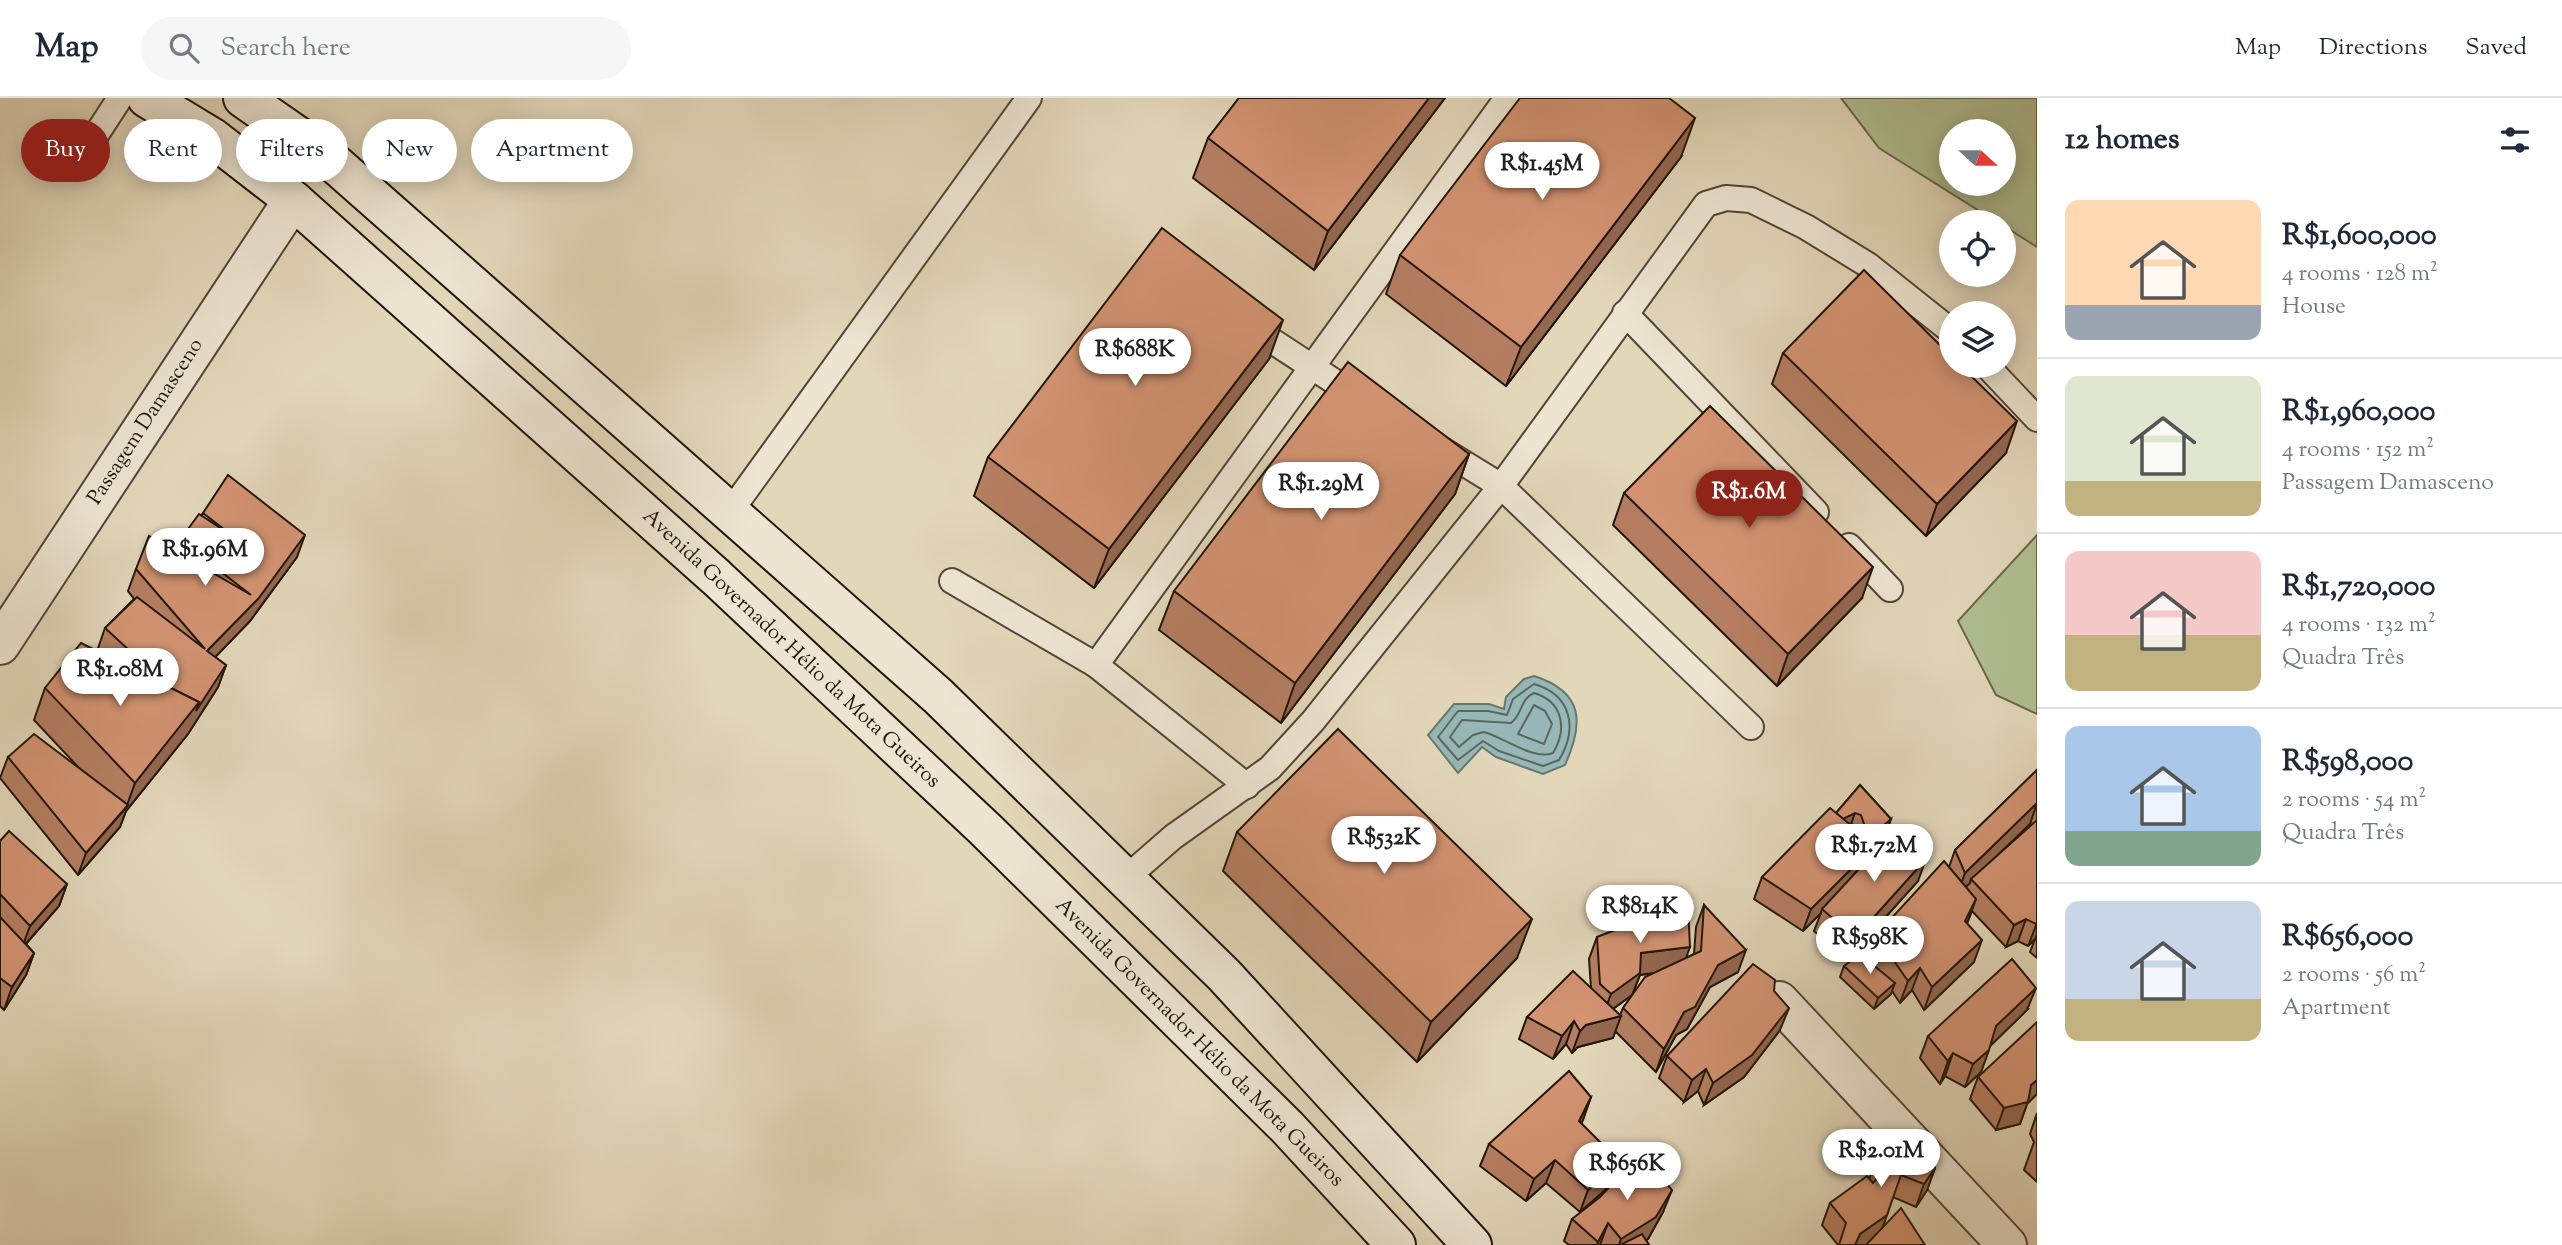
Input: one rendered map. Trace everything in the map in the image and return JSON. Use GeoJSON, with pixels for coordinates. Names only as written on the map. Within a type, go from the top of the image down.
{"type":"FeatureCollection","features":[{"type":"Feature","properties":{"kind":"main road","name":"Avenida Governador Hélio da Mota Gueiros"},"geometry":{"type":"LineString","coordinates":[[147,98],[213,138],[293,200],[716,577],[985,829],[1287,1127],[1396,1245]]}},
{"type":"Feature","properties":{"kind":"main road"},"geometry":{"type":"LineString","coordinates":[[243,98],[325,155],[938,696],[1224,975],[1472,1245]]}},
{"type":"Feature","properties":{"kind":"main road","name":"Passagem Damasceno"},"geometry":{"type":"LineString","coordinates":[[0,645],[293,200]]}},
{"type":"Feature","properties":{"kind":"main road"},"geometry":{"type":"LineString","coordinates":[[1779,1001],[2007,1245]]}},
{"type":"Feature","properties":{"kind":"lane"},"geometry":{"type":"LineString","coordinates":[[107,119],[120,98]]}},
{"type":"Feature","properties":{"kind":"lane"},"geometry":{"type":"LineString","coordinates":[[730,512],[1029,98]]}},
{"type":"Feature","properties":{"kind":"lane"},"geometry":{"type":"LineString","coordinates":[[1096,665],[1507,98]]}},
{"type":"Feature","properties":{"kind":"lane"},"geometry":{"type":"LineString","coordinates":[[1126,878],[1173,837],[1270,768],[1313,721],[1501,486],[1706,204],[1726,198],[1751,200],[1806,227],[1868,265],[1939,321]]}},
{"type":"Feature","properties":{"kind":"lane"},"geometry":{"type":"LineString","coordinates":[[1225,309],[1311,368],[1382,412]]}},
{"type":"Feature","properties":{"kind":"lane"},"geometry":{"type":"LineString","coordinates":[[1625,313],[1890,589]]}},
{"type":"Feature","properties":{"kind":"lane"},"geometry":{"type":"LineString","coordinates":[[1998,378],[2037,419]]}},
{"type":"Feature","properties":{"kind":"lane"},"geometry":{"type":"LineString","coordinates":[[1418,435],[1501,486],[1751,727]]}},
{"type":"Feature","properties":{"kind":"lane"},"geometry":{"type":"LineString","coordinates":[[953,581],[1096,665],[1247,786]]}},
{"type":"Feature","properties":{"kind":"lane"},"geometry":{"type":"LineString","coordinates":[[1313,721],[1332,741]]}},
{"type":"Feature","properties":{"kind":"green space"},"geometry":{"type":"Polygon","coordinates":[[[1841,98],[2037,98],[2037,247],[2016,234],[2016,210],[1978,210],[1956,196],[2016,196],[2016,119],[1939,119],[1939,186],[1879,148],[1841,98]]]}},
{"type":"Feature","properties":{"kind":"green space"},"geometry":{"type":"Polygon","coordinates":[[[2037,535],[2037,714],[1996,695],[1958,621],[2037,535]]]}},
{"type":"Feature","properties":{"kind":"water"},"geometry":{"type":"Polygon","coordinates":[[[1534,676],[1563,691],[1571,700],[1575,711],[1575,736],[1565,765],[1543,774],[1496,757],[1482,747],[1458,773],[1428,735],[1454,704],[1489,704],[1504,709],[1506,697],[1524,679],[1534,676]]]}},
{"type":"Feature","properties":{"kind":"building"},"geometry":{"type":"Polygon","coordinates":[[[1239,98],[1429,98],[1328,231],[1208,138],[1239,98]]]}},
{"type":"Feature","properties":{"kind":"building"},"geometry":{"type":"Polygon","coordinates":[[[1520,98],[1669,98],[1695,118],[1521,347],[1400,255],[1520,98]]]}},
{"type":"Feature","properties":{"kind":"building"},"geometry":{"type":"Polygon","coordinates":[[[1162,228],[1283,320],[1109,549],[988,457],[1162,228]]]}},
{"type":"Feature","properties":{"kind":"building"},"geometry":{"type":"Polygon","coordinates":[[[1864,270],[1939,344],[1939,378],[1973,378],[2017,421],[1937,504],[1783,353],[1864,270]]]}},
{"type":"Feature","properties":{"kind":"building"},"geometry":{"type":"Polygon","coordinates":[[[1348,362],[1469,454],[1295,683],[1174,591],[1348,362]]]}},
{"type":"Feature","properties":{"kind":"building"},"geometry":{"type":"Polygon","coordinates":[[[1710,406],[1873,567],[1788,654],[1624,493],[1710,406]]]}},
{"type":"Feature","properties":{"kind":"building"},"geometry":{"type":"Polygon","coordinates":[[[228,475],[305,535],[258,599],[207,651],[226,665],[196,711],[199,702],[169,687],[105,628],[137,597],[205,649],[136,569],[149,536],[251,595],[180,540],[199,514],[234,537],[203,513],[228,475]]]}},
{"type":"Feature","properties":{"kind":"building"},"geometry":{"type":"Polygon","coordinates":[[[81,643],[199,702],[135,783],[45,688],[81,643]]]}},
{"type":"Feature","properties":{"kind":"building"},"geometry":{"type":"Polygon","coordinates":[[[1338,729],[1532,919],[1431,1022],[1237,832],[1338,729]]]}},
{"type":"Feature","properties":{"kind":"building"},"geometry":{"type":"Polygon","coordinates":[[[34,734],[128,805],[86,853],[8,757],[34,734]]]}},
{"type":"Feature","properties":{"kind":"building"},"geometry":{"type":"Polygon","coordinates":[[[2037,770],[2037,803],[1965,873],[1955,850],[2037,770]]]}},
{"type":"Feature","properties":{"kind":"building"},"geometry":{"type":"Polygon","coordinates":[[[1860,785],[1891,819],[1868,839],[1860,832],[1865,827],[1861,815],[1855,813],[1843,819],[1836,813],[1860,785]]]}},
{"type":"Feature","properties":{"kind":"building"},"geometry":{"type":"Polygon","coordinates":[[[1830,808],[1875,845],[1811,909],[1762,877],[1830,808]]]}},
{"type":"Feature","properties":{"kind":"building"},"geometry":{"type":"Polygon","coordinates":[[[2037,820],[2037,923],[2026,919],[2014,925],[1971,879],[2037,820]]]}},
{"type":"Feature","properties":{"kind":"building"},"geometry":{"type":"Polygon","coordinates":[[[1895,830],[1926,859],[1855,938],[1822,909],[1895,830]]]}},
{"type":"Feature","properties":{"kind":"building"},"geometry":{"type":"Polygon","coordinates":[[[9,831],[67,884],[30,926],[0,894],[0,841],[9,831]]]}},
{"type":"Feature","properties":{"kind":"building"},"geometry":{"type":"Polygon","coordinates":[[[1944,861],[1976,899],[1965,921],[1982,940],[1932,987],[1920,968],[1908,981],[1876,935],[1944,861]]]}},
{"type":"Feature","properties":{"kind":"building"},"geometry":{"type":"Polygon","coordinates":[[[1704,905],[1746,950],[1718,965],[1695,1007],[1684,1012],[1664,1049],[1623,1008],[1645,977],[1701,951],[1704,905]]]}},
{"type":"Feature","properties":{"kind":"building"},"geometry":{"type":"Polygon","coordinates":[[[1688,907],[1690,947],[1641,953],[1640,973],[1611,994],[1600,984],[1597,937],[1661,912],[1688,907]]]}},
{"type":"Feature","properties":{"kind":"building"},"geometry":{"type":"Polygon","coordinates":[[[0,917],[34,953],[12,987],[0,978],[0,917]]]}},
{"type":"Feature","properties":{"kind":"building"},"geometry":{"type":"Polygon","coordinates":[[[1860,954],[1895,983],[1878,998],[1844,966],[1860,954]]]}},
{"type":"Feature","properties":{"kind":"building"},"geometry":{"type":"Polygon","coordinates":[[[2012,959],[2036,988],[1996,1026],[1989,1050],[1973,1064],[1953,1053],[1948,1061],[1928,1036],[2012,959]]]}},
{"type":"Feature","properties":{"kind":"building"},"geometry":{"type":"Polygon","coordinates":[[[1753,964],[1775,980],[1774,991],[1789,1008],[1752,1055],[1713,1083],[1706,1069],[1692,1080],[1667,1056],[1753,964]]]}},
{"type":"Feature","properties":{"kind":"building"},"geometry":{"type":"Polygon","coordinates":[[[1573,971],[1621,1016],[1586,1025],[1580,1031],[1574,1021],[1562,1036],[1527,1017],[1573,971]]]}},
{"type":"Feature","properties":{"kind":"building"},"geometry":{"type":"Polygon","coordinates":[[[2037,1022],[2037,1080],[2031,1085],[2028,1102],[2004,1108],[1978,1077],[2037,1022]]]}},
{"type":"Feature","properties":{"kind":"building"},"geometry":{"type":"Polygon","coordinates":[[[1569,1071],[1591,1097],[1579,1121],[1620,1162],[1588,1190],[1555,1160],[1534,1179],[1489,1144],[1569,1071]]]}},
{"type":"Feature","properties":{"kind":"building"},"geometry":{"type":"Polygon","coordinates":[[[1911,1135],[1926,1149],[1935,1168],[1924,1184],[1901,1175],[1887,1215],[1860,1234],[1855,1245],[1839,1245],[1846,1223],[1830,1203],[1867,1176],[1873,1183],[1889,1166],[1876,1160],[1911,1135]]]}},
{"type":"Feature","properties":{"kind":"building"},"geometry":{"type":"Polygon","coordinates":[[[1641,1153],[1672,1190],[1656,1217],[1621,1239],[1608,1223],[1598,1242],[1572,1219],[1600,1197],[1641,1153]]]}},
{"type":"Feature","properties":{"kind":"building"},"geometry":{"type":"Polygon","coordinates":[[[1901,1208],[1925,1245],[1866,1245],[1901,1208]]]}},
{"type":"Feature","properties":{"kind":"building"},"geometry":{"type":"Polygon","coordinates":[[[1642,1234],[1649,1245],[1622,1245],[1622,1244],[1642,1234]]]}}]}
